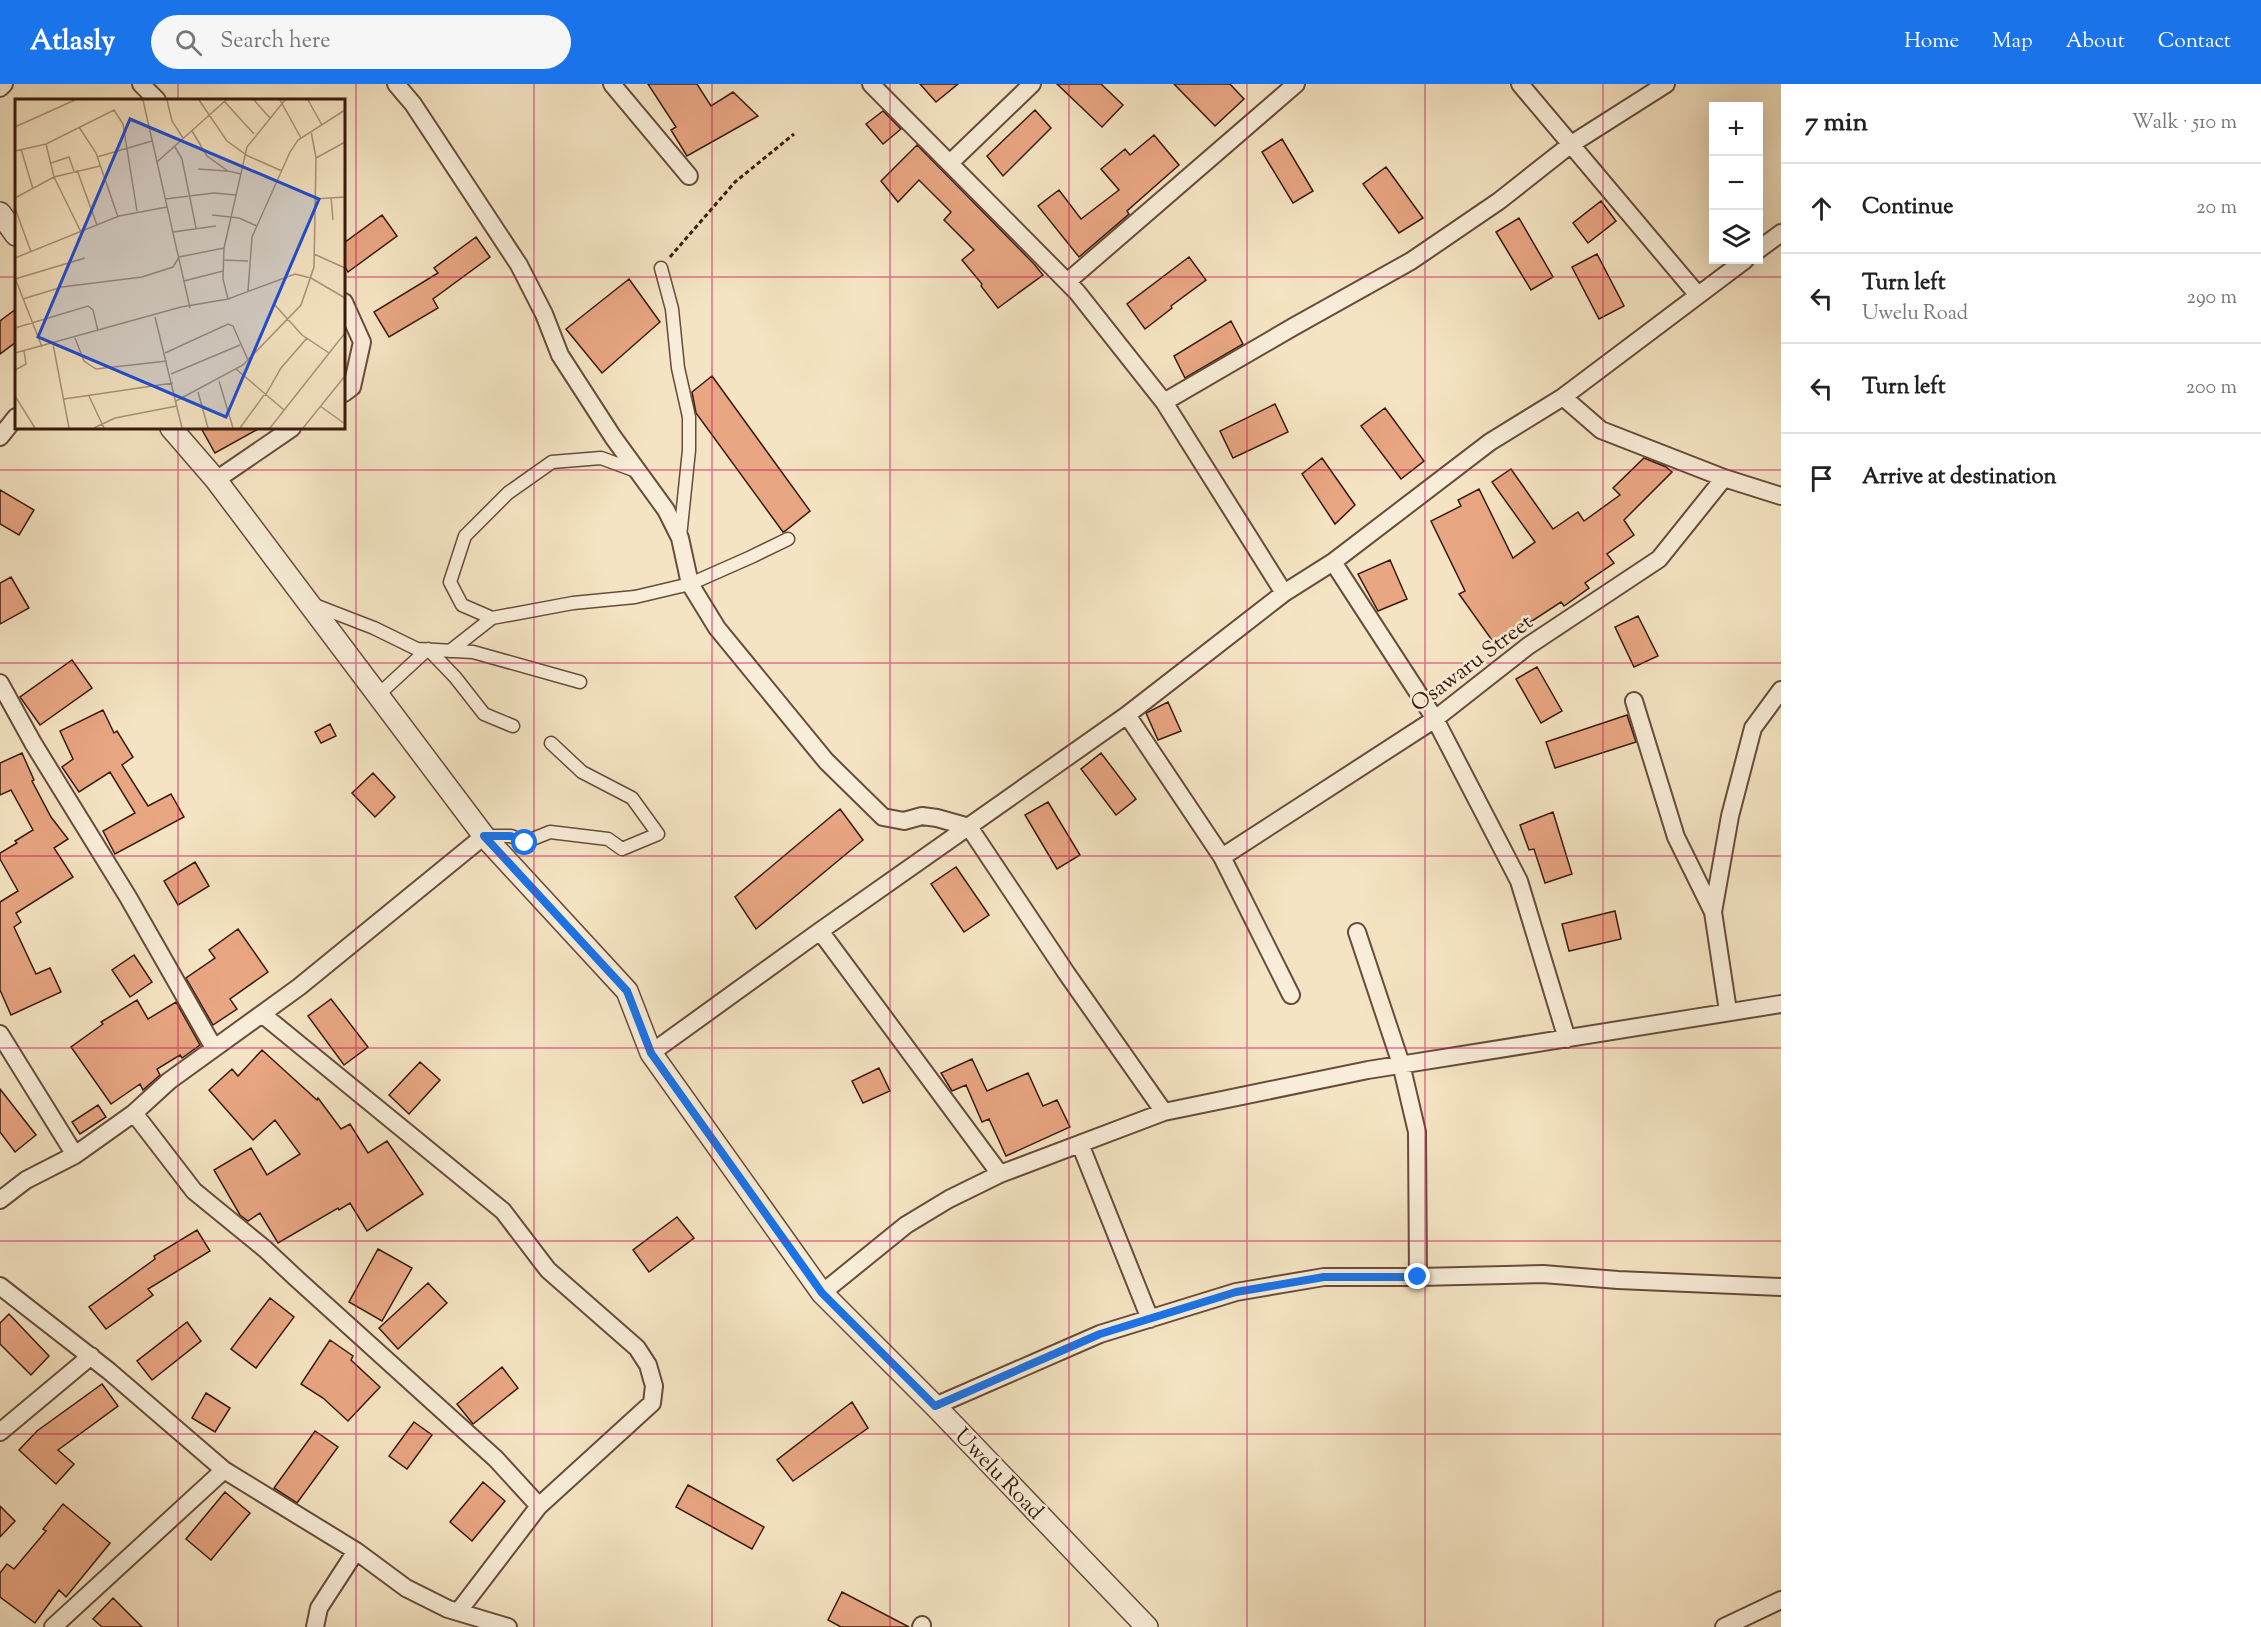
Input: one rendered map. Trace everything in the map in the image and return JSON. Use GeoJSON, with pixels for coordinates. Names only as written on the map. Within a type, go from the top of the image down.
{"type":"FeatureCollection","features":[{"type":"Feature","properties":{"kind":"street"},"geometry":{"type":"LineString","coordinates":[[0,88],[4,84]]}},
{"type":"Feature","properties":{"kind":"street"},"geometry":{"type":"LineString","coordinates":[[141,84],[156,99]]}},
{"type":"Feature","properties":{"kind":"street"},"geometry":{"type":"LineString","coordinates":[[396,84],[413,104],[519,265],[544,314],[560,355],[613,437],[666,510],[680,538],[690,584],[717,628],[826,761],[883,817],[904,821],[922,816],[969,827],[1067,974],[1164,1112]]}},
{"type":"Feature","properties":{"kind":"street"},"geometry":{"type":"LineString","coordinates":[[612,84],[689,176]]}},
{"type":"Feature","properties":{"kind":"street"},"geometry":{"type":"LineString","coordinates":[[871,84],[1067,282],[1164,402],[1284,593]]}},
{"type":"Feature","properties":{"kind":"street"},"geometry":{"type":"LineString","coordinates":[[950,163],[1032,84]]}},
{"type":"Feature","properties":{"kind":"street"},"geometry":{"type":"LineString","coordinates":[[1067,282],[1296,84]]}},
{"type":"Feature","properties":{"kind":"street"},"geometry":{"type":"LineString","coordinates":[[1520,84],[1697,294]]}},
{"type":"Feature","properties":{"kind":"street"},"geometry":{"type":"LineString","coordinates":[[1164,402],[1411,261],[1499,201],[1570,144],[1666,84]]}},
{"type":"Feature","properties":{"kind":"street"},"geometry":{"type":"LineString","coordinates":[[0,213],[15,234]]}},
{"type":"Feature","properties":{"kind":"street"},"geometry":{"type":"LineString","coordinates":[[1763,246],[1781,233]]}},
{"type":"Feature","properties":{"kind":"street"},"geometry":{"type":"LineString","coordinates":[[651,1053],[1127,715],[1284,593],[1333,562],[1490,442],[1563,397],[1739,264]]}},
{"type":"Feature","properties":{"kind":"street"},"geometry":{"type":"LineString","coordinates":[[661,268],[672,309],[678,368],[688,417],[689,450],[680,538]]}},
{"type":"Feature","properties":{"kind":"street"},"geometry":{"type":"LineString","coordinates":[[345,304],[362,342],[352,387],[345,392]]}},
{"type":"Feature","properties":{"kind":"street"},"geometry":{"type":"LineString","coordinates":[[1563,397],[1601,430],[1724,478],[1781,496]]}},
{"type":"Feature","properties":{"kind":"street"},"geometry":{"type":"LineString","coordinates":[[0,437],[15,418]]}},
{"type":"Feature","properties":{"kind":"street","name":"Uwelu Road"},"geometry":{"type":"LineString","coordinates":[[172,429],[216,480],[484,836],[627,991],[651,1053],[822,1293],[935,1406],[1147,1627]]}},
{"type":"Feature","properties":{"kind":"street"},"geometry":{"type":"LineString","coordinates":[[216,480],[291,429]]}},
{"type":"Feature","properties":{"kind":"street"},"geometry":{"type":"LineString","coordinates":[[492,618],[462,605],[450,582],[465,536],[501,500],[552,462],[601,458],[639,472]]}},
{"type":"Feature","properties":{"kind":"street","name":"Osawaru Street"},"geometry":{"type":"LineString","coordinates":[[1222,857],[1435,719],[1528,646],[1659,559],[1724,478]]}},
{"type":"Feature","properties":{"kind":"street"},"geometry":{"type":"LineString","coordinates":[[450,651],[492,618],[573,603],[635,597],[690,584],[788,538]]}},
{"type":"Feature","properties":{"kind":"street"},"geometry":{"type":"LineString","coordinates":[[1333,562],[1435,719],[1519,881],[1567,1039]]}},
{"type":"Feature","properties":{"kind":"street"},"geometry":{"type":"LineString","coordinates":[[308,602],[374,628],[417,649],[473,652],[580,682]]}},
{"type":"Feature","properties":{"kind":"street"},"geometry":{"type":"LineString","coordinates":[[378,695],[428,649]]}},
{"type":"Feature","properties":{"kind":"street"},"geometry":{"type":"LineString","coordinates":[[428,649],[455,677],[484,714],[513,726]]}},
{"type":"Feature","properties":{"kind":"street"},"geometry":{"type":"LineString","coordinates":[[0,683],[33,743],[128,897],[214,1048]]}},
{"type":"Feature","properties":{"kind":"street"},"geometry":{"type":"LineString","coordinates":[[1713,912],[1730,816],[1754,728],[1781,690]]}},
{"type":"Feature","properties":{"kind":"street"},"geometry":{"type":"LineString","coordinates":[[1634,701],[1676,837],[1713,912],[1728,1011]]}},
{"type":"Feature","properties":{"kind":"street"},"geometry":{"type":"LineString","coordinates":[[1127,715],[1222,857],[1291,995]]}},
{"type":"Feature","properties":{"kind":"street"},"geometry":{"type":"LineString","coordinates":[[0,1200],[26,1180],[75,1155],[134,1113],[170,1080],[298,987],[484,836],[511,836],[525,843],[550,832],[608,839],[622,849],[658,834],[632,798],[582,772],[551,743]]}},
{"type":"Feature","properties":{"kind":"street"},"geometry":{"type":"LineString","coordinates":[[820,931],[1000,1174]]}},
{"type":"Feature","properties":{"kind":"street"},"geometry":{"type":"LineString","coordinates":[[1357,932],[1401,1064],[1417,1132],[1418,1277]]}},
{"type":"Feature","properties":{"kind":"street"},"geometry":{"type":"LineString","coordinates":[[822,1293],[906,1225],[949,1199],[1000,1174],[1164,1112],[1401,1064],[1781,1004]]}},
{"type":"Feature","properties":{"kind":"street"},"geometry":{"type":"LineString","coordinates":[[262,1014],[503,1211],[548,1270],[637,1348],[648,1365],[654,1386],[652,1403],[538,1506],[458,1612]]}},
{"type":"Feature","properties":{"kind":"street"},"geometry":{"type":"LineString","coordinates":[[0,1034],[75,1155]]}},
{"type":"Feature","properties":{"kind":"street"},"geometry":{"type":"LineString","coordinates":[[134,1113],[194,1191],[265,1249],[496,1458],[538,1506]]}},
{"type":"Feature","properties":{"kind":"street"},"geometry":{"type":"LineString","coordinates":[[1080,1144],[1149,1319]]}},
{"type":"Feature","properties":{"kind":"street"},"geometry":{"type":"LineString","coordinates":[[935,1406],[1100,1334],[1236,1292],[1324,1277],[1544,1274],[1618,1280],[1781,1287]]}},
{"type":"Feature","properties":{"kind":"street"},"geometry":{"type":"LineString","coordinates":[[0,1286],[91,1356],[224,1470],[356,1551],[406,1588],[448,1609],[508,1627]]}},
{"type":"Feature","properties":{"kind":"street"},"geometry":{"type":"LineString","coordinates":[[0,1432],[91,1356]]}},
{"type":"Feature","properties":{"kind":"street"},"geometry":{"type":"LineString","coordinates":[[53,1627],[224,1470]]}},
{"type":"Feature","properties":{"kind":"street"},"geometry":{"type":"LineString","coordinates":[[315,1627],[319,1608],[356,1551]]}},
{"type":"Feature","properties":{"kind":"street"},"geometry":{"type":"LineString","coordinates":[[1724,1627],[1779,1606]]}},
{"type":"Feature","properties":{"kind":"path"},"geometry":{"type":"LineString","coordinates":[[661,268],[735,182],[794,134]]}},
{"type":"Feature","properties":{"kind":"building"},"geometry":{"type":"Polygon","coordinates":[[[648,84],[697,84],[711,106],[733,92],[758,116],[687,156],[671,130],[676,127],[648,84]]]}},
{"type":"Feature","properties":{"kind":"building"},"geometry":{"type":"Polygon","coordinates":[[[920,84],[958,84],[936,102],[920,84]]]}},
{"type":"Feature","properties":{"kind":"building"},"geometry":{"type":"Polygon","coordinates":[[[1057,84],[1101,84],[1123,105],[1102,127],[1057,84]]]}},
{"type":"Feature","properties":{"kind":"building"},"geometry":{"type":"Polygon","coordinates":[[[1174,84],[1230,84],[1244,99],[1215,126],[1174,84]]]}},
{"type":"Feature","properties":{"kind":"building"},"geometry":{"type":"Polygon","coordinates":[[[1035,110],[1051,128],[1003,176],[987,156],[1035,110]]]}},
{"type":"Feature","properties":{"kind":"building"},"geometry":{"type":"Polygon","coordinates":[[[883,111],[901,129],[883,144],[866,124],[883,111]]]}},
{"type":"Feature","properties":{"kind":"building"},"geometry":{"type":"Polygon","coordinates":[[[1154,135],[1179,165],[1127,211],[1129,214],[1079,257],[1038,206],[1059,190],[1081,219],[1119,190],[1101,169],[1125,149],[1130,155],[1154,135]]]}},
{"type":"Feature","properties":{"kind":"building"},"geometry":{"type":"Polygon","coordinates":[[[1282,139],[1313,191],[1293,203],[1262,152],[1282,139]]]}},
{"type":"Feature","properties":{"kind":"building"},"geometry":{"type":"Polygon","coordinates":[[[917,145],[1043,275],[998,308],[962,260],[974,250],[944,220],[951,212],[919,180],[898,202],[881,181],[917,145]]]}},
{"type":"Feature","properties":{"kind":"building"},"geometry":{"type":"Polygon","coordinates":[[[1386,167],[1423,218],[1399,233],[1363,184],[1386,167]]]}},
{"type":"Feature","properties":{"kind":"building"},"geometry":{"type":"Polygon","coordinates":[[[1601,201],[1616,221],[1588,243],[1573,223],[1601,201]]]}},
{"type":"Feature","properties":{"kind":"building"},"geometry":{"type":"Polygon","coordinates":[[[382,215],[397,236],[348,272],[345,267],[345,242],[382,215]]]}},
{"type":"Feature","properties":{"kind":"building"},"geometry":{"type":"Polygon","coordinates":[[[1519,218],[1553,277],[1531,290],[1496,232],[1519,218]]]}},
{"type":"Feature","properties":{"kind":"building"},"geometry":{"type":"Polygon","coordinates":[[[476,237],[490,257],[433,299],[438,308],[389,337],[374,312],[438,273],[434,268],[476,237]]]}},
{"type":"Feature","properties":{"kind":"building"},"geometry":{"type":"Polygon","coordinates":[[[1597,254],[1624,306],[1599,319],[1572,267],[1597,254]]]}},
{"type":"Feature","properties":{"kind":"building"},"geometry":{"type":"Polygon","coordinates":[[[1189,257],[1206,280],[1145,329],[1127,304],[1189,257]]]}},
{"type":"Feature","properties":{"kind":"building"},"geometry":{"type":"Polygon","coordinates":[[[629,279],[660,322],[602,373],[566,329],[629,279]]]}},
{"type":"Feature","properties":{"kind":"building"},"geometry":{"type":"Polygon","coordinates":[[[15,310],[15,343],[0,354],[0,321],[15,310]]]}},
{"type":"Feature","properties":{"kind":"building"},"geometry":{"type":"Polygon","coordinates":[[[1231,321],[1243,344],[1185,378],[1174,356],[1231,321]]]}},
{"type":"Feature","properties":{"kind":"building"},"geometry":{"type":"Polygon","coordinates":[[[712,376],[810,511],[783,532],[696,413],[692,392],[712,376]]]}},
{"type":"Feature","properties":{"kind":"building"},"geometry":{"type":"Polygon","coordinates":[[[1275,404],[1288,432],[1233,458],[1220,431],[1275,404]]]}},
{"type":"Feature","properties":{"kind":"building"},"geometry":{"type":"Polygon","coordinates":[[[1385,408],[1424,461],[1401,479],[1361,426],[1385,408]]]}},
{"type":"Feature","properties":{"kind":"building"},"geometry":{"type":"Polygon","coordinates":[[[202,429],[258,429],[215,453],[202,429]]]}},
{"type":"Feature","properties":{"kind":"building"},"geometry":{"type":"Polygon","coordinates":[[[1322,458],[1355,505],[1335,524],[1302,474],[1322,458]]]}},
{"type":"Feature","properties":{"kind":"building"},"geometry":{"type":"Polygon","coordinates":[[[1644,458],[1672,472],[1624,520],[1634,535],[1607,554],[1614,563],[1585,583],[1589,588],[1564,606],[1561,602],[1494,643],[1459,594],[1465,591],[1431,521],[1461,506],[1458,500],[1479,489],[1513,558],[1535,542],[1492,482],[1511,469],[1553,529],[1578,512],[1584,521],[1620,495],[1613,488],[1644,458]]]}},
{"type":"Feature","properties":{"kind":"building"},"geometry":{"type":"Polygon","coordinates":[[[0,490],[34,510],[19,535],[0,524],[0,490]]]}},
{"type":"Feature","properties":{"kind":"building"},"geometry":{"type":"Polygon","coordinates":[[[1390,560],[1407,599],[1378,611],[1358,574],[1390,560]]]}},
{"type":"Feature","properties":{"kind":"building"},"geometry":{"type":"Polygon","coordinates":[[[11,577],[29,608],[0,624],[0,583],[11,577]]]}},
{"type":"Feature","properties":{"kind":"building"},"geometry":{"type":"Polygon","coordinates":[[[1638,616],[1658,656],[1634,667],[1615,627],[1638,616]]]}},
{"type":"Feature","properties":{"kind":"building"},"geometry":{"type":"Polygon","coordinates":[[[72,660],[92,688],[40,725],[20,697],[72,660]]]}},
{"type":"Feature","properties":{"kind":"building"},"geometry":{"type":"Polygon","coordinates":[[[1537,667],[1562,711],[1541,723],[1516,679],[1537,667]]]}},
{"type":"Feature","properties":{"kind":"building"},"geometry":{"type":"Polygon","coordinates":[[[1168,702],[1181,731],[1158,740],[1146,713],[1168,702]]]}},
{"type":"Feature","properties":{"kind":"building"},"geometry":{"type":"Polygon","coordinates":[[[103,710],[114,733],[117,731],[133,757],[122,765],[148,806],[171,794],[184,817],[115,854],[103,831],[135,813],[110,772],[79,792],[62,767],[73,759],[60,731],[103,710]]]}},
{"type":"Feature","properties":{"kind":"building"},"geometry":{"type":"Polygon","coordinates":[[[1627,715],[1636,742],[1555,768],[1546,742],[1627,715]]]}},
{"type":"Feature","properties":{"kind":"building"},"geometry":{"type":"Polygon","coordinates":[[[330,724],[336,736],[321,743],[315,732],[330,724]]]}},
{"type":"Feature","properties":{"kind":"building"},"geometry":{"type":"Polygon","coordinates":[[[22,753],[34,780],[32,781],[51,817],[68,839],[54,848],[73,877],[16,913],[21,922],[14,927],[36,974],[50,968],[61,992],[11,1015],[0,990],[0,902],[18,891],[0,859],[0,853],[33,830],[11,790],[0,795],[0,763],[22,753]]]}},
{"type":"Feature","properties":{"kind":"building"},"geometry":{"type":"Polygon","coordinates":[[[1101,753],[1136,799],[1116,815],[1081,769],[1101,753]]]}},
{"type":"Feature","properties":{"kind":"building"},"geometry":{"type":"Polygon","coordinates":[[[373,773],[395,797],[375,817],[352,793],[373,773]]]}},
{"type":"Feature","properties":{"kind":"building"},"geometry":{"type":"Polygon","coordinates":[[[1048,802],[1080,855],[1057,869],[1025,815],[1048,802]]]}},
{"type":"Feature","properties":{"kind":"building"},"geometry":{"type":"Polygon","coordinates":[[[840,809],[863,840],[756,929],[735,897],[840,809]]]}},
{"type":"Feature","properties":{"kind":"building"},"geometry":{"type":"Polygon","coordinates":[[[1553,812],[1572,874],[1545,883],[1534,849],[1529,850],[1520,825],[1553,812]]]}},
{"type":"Feature","properties":{"kind":"building"},"geometry":{"type":"Polygon","coordinates":[[[195,862],[209,886],[178,905],[164,881],[195,862]]]}},
{"type":"Feature","properties":{"kind":"building"},"geometry":{"type":"Polygon","coordinates":[[[956,867],[989,915],[964,932],[931,884],[956,867]]]}},
{"type":"Feature","properties":{"kind":"building"},"geometry":{"type":"Polygon","coordinates":[[[1615,911],[1621,939],[1569,951],[1562,924],[1615,911]]]}},
{"type":"Feature","properties":{"kind":"building"},"geometry":{"type":"Polygon","coordinates":[[[238,929],[268,972],[230,999],[237,1009],[213,1025],[186,978],[215,958],[209,950],[238,929]]]}},
{"type":"Feature","properties":{"kind":"building"},"geometry":{"type":"Polygon","coordinates":[[[134,955],[152,982],[130,997],[112,970],[134,955]]]}},
{"type":"Feature","properties":{"kind":"building"},"geometry":{"type":"Polygon","coordinates":[[[331,999],[368,1047],[344,1065],[308,1016],[331,999]]]}},
{"type":"Feature","properties":{"kind":"building"},"geometry":{"type":"Polygon","coordinates":[[[137,1000],[148,1019],[176,1002],[200,1045],[182,1058],[180,1055],[157,1069],[160,1075],[143,1090],[140,1084],[111,1104],[71,1047],[103,1024],[101,1022],[137,1000]]]}},
{"type":"Feature","properties":{"kind":"building"},"geometry":{"type":"Polygon","coordinates":[[[262,1050],[317,1100],[318,1098],[341,1129],[350,1124],[368,1153],[387,1141],[423,1194],[367,1231],[350,1203],[278,1243],[260,1213],[248,1221],[240,1215],[214,1170],[251,1148],[267,1175],[300,1154],[275,1120],[253,1140],[209,1090],[232,1069],[238,1076],[262,1050]]]}},
{"type":"Feature","properties":{"kind":"building"},"geometry":{"type":"Polygon","coordinates":[[[972,1059],[987,1091],[1028,1073],[1043,1106],[1057,1100],[1070,1127],[1006,1156],[989,1119],[982,1122],[966,1085],[952,1091],[941,1073],[972,1059]]]}},
{"type":"Feature","properties":{"kind":"building"},"geometry":{"type":"Polygon","coordinates":[[[420,1062],[440,1080],[409,1114],[389,1095],[420,1062]]]}},
{"type":"Feature","properties":{"kind":"building"},"geometry":{"type":"Polygon","coordinates":[[[879,1068],[890,1091],[863,1103],[852,1081],[879,1068]]]}},
{"type":"Feature","properties":{"kind":"building"},"geometry":{"type":"Polygon","coordinates":[[[0,1089],[36,1135],[15,1152],[0,1132],[0,1089]]]}},
{"type":"Feature","properties":{"kind":"building"},"geometry":{"type":"Polygon","coordinates":[[[98,1105],[106,1117],[80,1134],[72,1122],[98,1105]]]}},
{"type":"Feature","properties":{"kind":"building"},"geometry":{"type":"Polygon","coordinates":[[[677,1217],[694,1238],[649,1272],[633,1250],[677,1217]]]}},
{"type":"Feature","properties":{"kind":"building"},"geometry":{"type":"Polygon","coordinates":[[[197,1230],[210,1251],[148,1289],[153,1295],[106,1329],[89,1307],[155,1259],[154,1256],[197,1230]]]}},
{"type":"Feature","properties":{"kind":"building"},"geometry":{"type":"Polygon","coordinates":[[[378,1249],[412,1268],[382,1321],[349,1302],[378,1249]]]}},
{"type":"Feature","properties":{"kind":"building"},"geometry":{"type":"Polygon","coordinates":[[[428,1283],[447,1303],[398,1349],[379,1328],[428,1283]]]}},
{"type":"Feature","properties":{"kind":"building"},"geometry":{"type":"Polygon","coordinates":[[[270,1298],[294,1317],[256,1368],[231,1349],[270,1298]]]}},
{"type":"Feature","properties":{"kind":"building"},"geometry":{"type":"Polygon","coordinates":[[[9,1314],[49,1356],[31,1375],[0,1344],[0,1323],[9,1314]]]}},
{"type":"Feature","properties":{"kind":"building"},"geometry":{"type":"Polygon","coordinates":[[[187,1322],[201,1341],[152,1380],[137,1361],[187,1322]]]}},
{"type":"Feature","properties":{"kind":"building"},"geometry":{"type":"Polygon","coordinates":[[[330,1340],[353,1356],[351,1360],[380,1387],[348,1421],[323,1398],[301,1384],[330,1340]]]}},
{"type":"Feature","properties":{"kind":"building"},"geometry":{"type":"Polygon","coordinates":[[[502,1367],[518,1388],[473,1424],[457,1404],[502,1367]]]}},
{"type":"Feature","properties":{"kind":"building"},"geometry":{"type":"Polygon","coordinates":[[[102,1384],[118,1406],[58,1450],[74,1464],[56,1484],[19,1450],[37,1431],[102,1384]]]}},
{"type":"Feature","properties":{"kind":"building"},"geometry":{"type":"Polygon","coordinates":[[[206,1393],[230,1408],[215,1432],[192,1418],[206,1393]]]}},
{"type":"Feature","properties":{"kind":"building"},"geometry":{"type":"Polygon","coordinates":[[[852,1402],[868,1428],[793,1481],[777,1460],[852,1402]]]}},
{"type":"Feature","properties":{"kind":"building"},"geometry":{"type":"Polygon","coordinates":[[[414,1422],[432,1435],[407,1469],[389,1456],[414,1422]]]}},
{"type":"Feature","properties":{"kind":"building"},"geometry":{"type":"Polygon","coordinates":[[[315,1431],[338,1447],[297,1503],[274,1488],[315,1431]]]}},
{"type":"Feature","properties":{"kind":"building"},"geometry":{"type":"Polygon","coordinates":[[[483,1482],[505,1501],[472,1541],[450,1522],[483,1482]]]}},
{"type":"Feature","properties":{"kind":"building"},"geometry":{"type":"Polygon","coordinates":[[[688,1485],[764,1527],[752,1549],[676,1507],[688,1485]]]}},
{"type":"Feature","properties":{"kind":"building"},"geometry":{"type":"Polygon","coordinates":[[[225,1492],[250,1513],[211,1560],[186,1539],[225,1492]]]}},
{"type":"Feature","properties":{"kind":"building"},"geometry":{"type":"Polygon","coordinates":[[[63,1504],[110,1543],[66,1597],[59,1590],[35,1623],[0,1597],[0,1573],[7,1564],[14,1569],[46,1531],[43,1529],[63,1504]]]}},
{"type":"Feature","properties":{"kind":"building"},"geometry":{"type":"Polygon","coordinates":[[[0,1506],[15,1521],[0,1537],[0,1506]]]}},
{"type":"Feature","properties":{"kind":"building"},"geometry":{"type":"Polygon","coordinates":[[[842,1592],[909,1627],[841,1627],[828,1620],[842,1592]]]}},
{"type":"Feature","properties":{"kind":"building"},"geometry":{"type":"Polygon","coordinates":[[[113,1598],[142,1627],[102,1627],[93,1619],[113,1598]]]}},
{"type":"Feature","properties":{"kind":"route"},"geometry":{"type":"LineString","coordinates":[[525,843],[511,836],[484,836],[627,991],[651,1053],[822,1293],[935,1406],[1100,1334],[1236,1292],[1324,1277],[1418,1277]]}}]}
